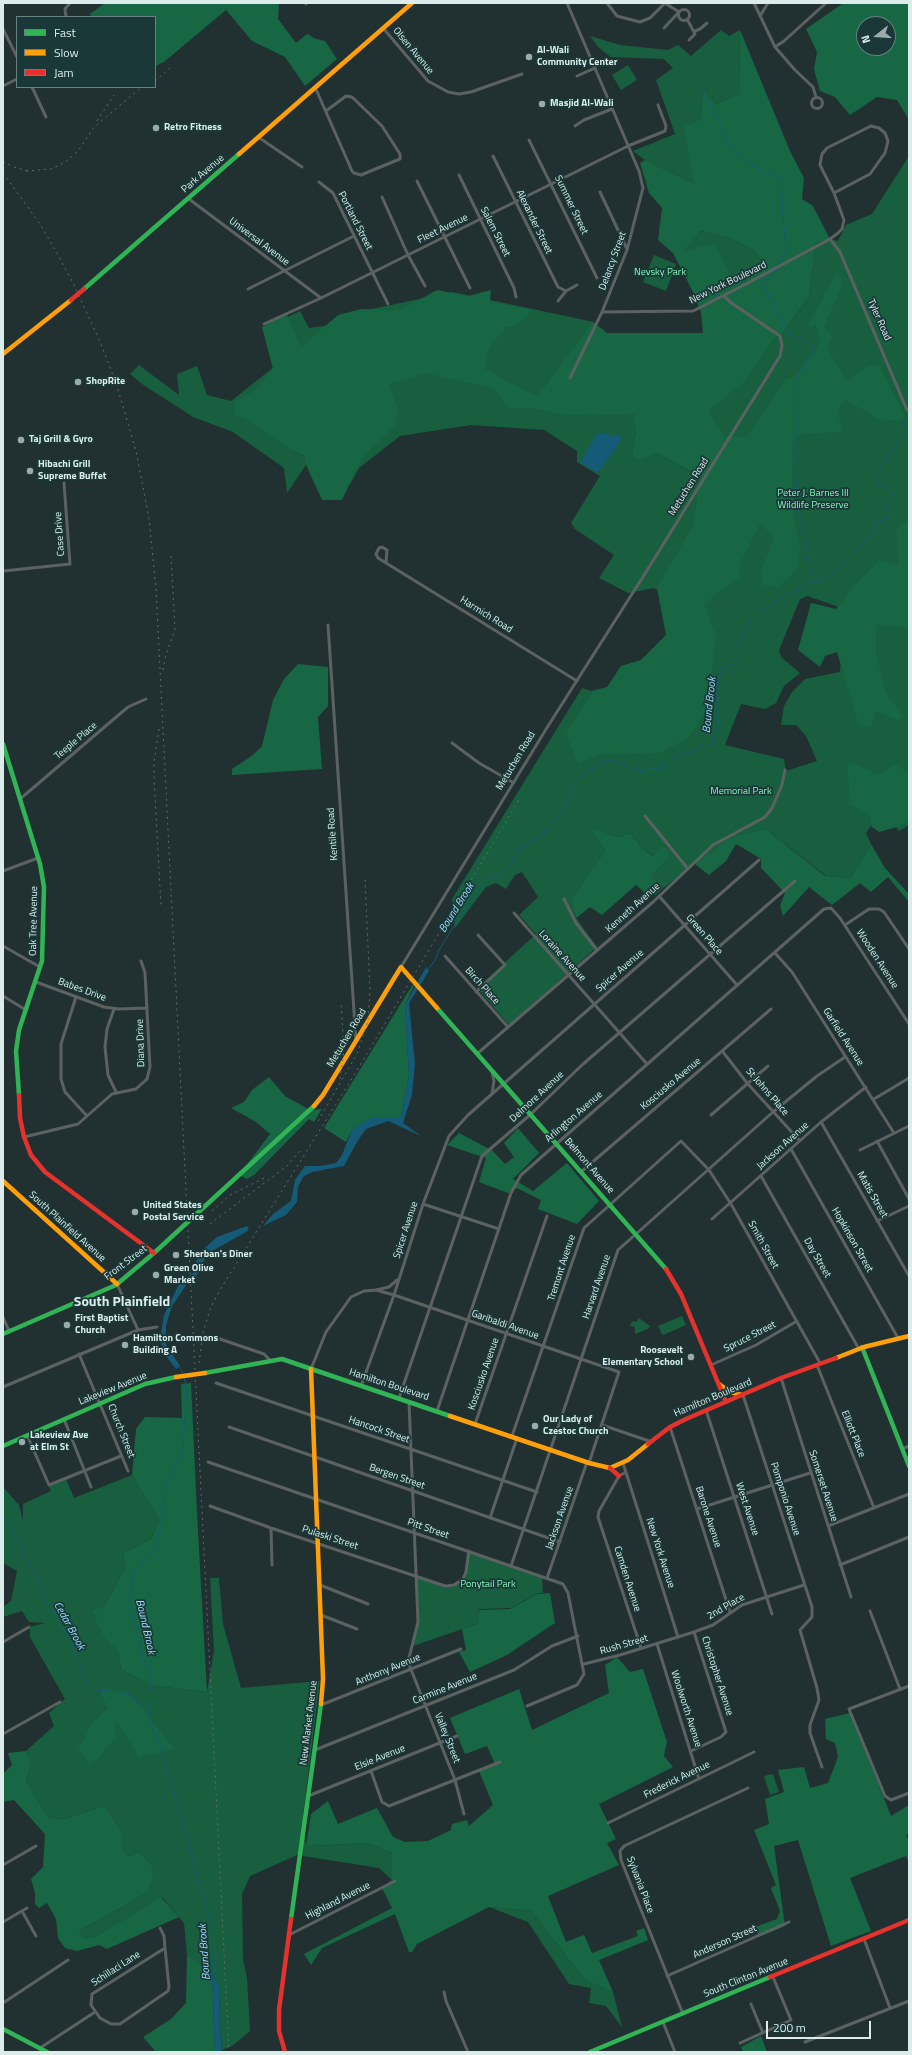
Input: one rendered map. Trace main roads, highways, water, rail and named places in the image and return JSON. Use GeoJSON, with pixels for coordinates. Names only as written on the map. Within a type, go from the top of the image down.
{"type":"FeatureCollection","features":[{"type":"Feature","properties":{"kind":"water"},"geometry":{"type":"Polygon","coordinates":[[[597,433],[621,436],[619,443],[601,469],[597,472],[580,463],[597,433]]]}},
{"type":"Feature","properties":{"kind":"water"},"geometry":{"type":"Polygon","coordinates":[[[426,967],[429,971],[409,1003],[415,1064],[412,1095],[403,1123],[421,1136],[388,1121],[366,1129],[344,1166],[312,1172],[303,1177],[298,1187],[297,1202],[286,1215],[263,1226],[273,1214],[291,1201],[295,1180],[305,1166],[320,1166],[336,1163],[342,1155],[352,1130],[373,1117],[401,1117],[409,1075],[405,1005],[426,967]]]}},
{"type":"Feature","properties":{"kind":"water"},"geometry":{"type":"Polygon","coordinates":[[[247,1226],[249,1229],[246,1232],[207,1254],[196,1277],[187,1284],[172,1306],[166,1326],[166,1344],[180,1366],[176,1369],[166,1356],[160,1340],[164,1315],[179,1284],[194,1272],[198,1254],[217,1237],[247,1226]]]}},
{"type":"Feature","properties":{"kind":"water"},"geometry":{"type":"Polygon","coordinates":[[[212,1972],[220,1989],[219,2016],[222,2052],[215,2052],[212,1972]]]}},
{"type":"Feature","properties":{"kind":"waterway"},"geometry":{"type":"LineString","coordinates":[[700,86],[714,109],[726,138],[738,154],[763,172],[770,172],[784,180],[782,205],[786,250],[780,264]]}},
{"type":"Feature","properties":{"kind":"waterway"},"geometry":{"type":"LineString","coordinates":[[778,268],[775,273],[767,279],[763,287],[774,301],[777,312],[788,332],[812,345],[815,352],[799,373],[797,380],[798,429],[793,441],[798,455],[795,463],[798,509],[805,533],[812,581]]}},
{"type":"Feature","properties":{"kind":"waterway","name":"Bound Brook"},"geometry":{"type":"LineString","coordinates":[[428,970],[479,886],[491,876],[501,876],[513,862],[517,852],[524,845],[537,839],[557,821],[565,808],[572,787],[582,775],[605,760],[620,762],[636,771],[663,768],[677,756],[694,751],[702,746],[710,745],[714,740],[719,719],[719,679],[722,669],[737,663],[740,660],[739,643],[752,620],[760,612],[767,609],[781,597],[798,591],[812,582],[829,577],[853,555],[862,542],[871,537],[876,522],[888,518],[890,513],[886,508],[885,502],[896,493],[891,488],[878,484],[875,476],[904,435],[903,424],[909,416]]}},
{"type":"Feature","properties":{"kind":"waterway","name":"Bound Brook"},"geometry":{"type":"LineString","coordinates":[[179,1366],[183,1373]]}},
{"type":"Feature","properties":{"kind":"waterway","name":"Bound Brook"},"geometry":{"type":"LineString","coordinates":[[184,1378],[187,1387],[183,1449],[164,1492],[161,1528],[149,1555],[134,1573],[129,1601],[143,1658],[152,1672],[148,1711],[151,1726],[159,1744],[189,1842],[202,1895],[213,1925],[215,1980]]}},
{"type":"Feature","properties":{"kind":"waterway","name":"Cedar Brook"},"geometry":{"type":"LineString","coordinates":[[3,1516],[12,1529],[25,1557],[38,1575],[46,1602],[55,1613],[69,1638],[88,1684],[96,1690],[120,1692],[132,1696],[147,1710]]}},
{"type":"Feature","properties":{"kind":"railway"},"geometry":{"type":"LineString","coordinates":[[156,80],[171,67]]}},
{"type":"Feature","properties":{"kind":"railway"},"geometry":{"type":"LineString","coordinates":[[26,171],[51,169],[64,163],[78,151],[94,127],[141,88]]}},
{"type":"Feature","properties":{"kind":"railway"},"geometry":{"type":"LineString","coordinates":[[97,121],[114,95]]}},
{"type":"Feature","properties":{"kind":"railway"},"geometry":{"type":"LineString","coordinates":[[3,162],[31,172]]}},
{"type":"Feature","properties":{"kind":"railway"},"geometry":{"type":"LineString","coordinates":[[3,173],[40,224],[58,255],[74,285],[101,344],[117,386],[136,451],[149,518],[156,589],[229,2052]]}},
{"type":"Feature","properties":{"kind":"railway"},"geometry":{"type":"LineString","coordinates":[[163,670],[165,658],[175,629],[171,555]]}},
{"type":"Feature","properties":{"kind":"railway"},"geometry":{"type":"LineString","coordinates":[[159,729],[154,762],[154,776],[161,907]]}},
{"type":"Feature","properties":{"kind":"railway"},"geometry":{"type":"LineString","coordinates":[[199,1363],[203,1333],[210,1309],[220,1290],[353,1077],[520,798]]}},
{"type":"Feature","properties":{"kind":"railway"},"geometry":{"type":"LineString","coordinates":[[318,1121],[357,1054],[368,1021],[370,990],[365,880]]}},
{"type":"Feature","properties":{"kind":"railway"},"geometry":{"type":"LineString","coordinates":[[340,1079],[344,1051],[341,1002]]}},
{"type":"Feature","properties":{"kind":"railway"},"geometry":{"type":"LineString","coordinates":[[210,1224],[287,1166],[300,1151]]}},
{"type":"Feature","properties":{"kind":"railway"},"geometry":{"type":"LineString","coordinates":[[212,1211],[230,1195],[266,1177]]}},
{"type":"Feature","properties":{"kind":"place","name":"Al-Wali Community Center"},"geometry":{"type":"Point","coordinates":[529,57]}},
{"type":"Feature","properties":{"kind":"place","name":"Masjid Al-Wali"},"geometry":{"type":"Point","coordinates":[542,104]}},
{"type":"Feature","properties":{"kind":"place","name":"Retro Fitness"},"geometry":{"type":"Point","coordinates":[156,128]}},
{"type":"Feature","properties":{"kind":"place","name":"ShopRite"},"geometry":{"type":"Point","coordinates":[78,382]}},
{"type":"Feature","properties":{"kind":"place","name":"Taj Grill & Gyro"},"geometry":{"type":"Point","coordinates":[21,440]}},
{"type":"Feature","properties":{"kind":"place","name":"Hibachi Grill Supreme Buffet"},"geometry":{"type":"Point","coordinates":[30,471]}},
{"type":"Feature","properties":{"kind":"place","name":"United States Postal Service"},"geometry":{"type":"Point","coordinates":[135,1212]}},
{"type":"Feature","properties":{"kind":"place","name":"Sherban's Diner"},"geometry":{"type":"Point","coordinates":[176,1255]}},
{"type":"Feature","properties":{"kind":"place","name":"Green Olive Market"},"geometry":{"type":"Point","coordinates":[156,1275]}},
{"type":"Feature","properties":{"kind":"place","name":"First Baptist Church"},"geometry":{"type":"Point","coordinates":[67,1325]}},
{"type":"Feature","properties":{"kind":"place","name":"Hamilton Commons Building A"},"geometry":{"type":"Point","coordinates":[125,1345]}},
{"type":"Feature","properties":{"kind":"place","name":"Roosevelt Elementary School"},"geometry":{"type":"Point","coordinates":[691,1357]}},
{"type":"Feature","properties":{"kind":"place","name":"Our Lady of Czestoc Church"},"geometry":{"type":"Point","coordinates":[535,1426]}},
{"type":"Feature","properties":{"kind":"place","name":"Lakeview Ave at Elm St"},"geometry":{"type":"Point","coordinates":[22,1442]}},
{"type":"Feature","properties":{"kind":"district","name":"South Plainfield"},"geometry":{"type":"Point","coordinates":[122,1303]}},
{"type":"Feature","properties":{"kind":"park label","name":"Nevsky Park"},"geometry":{"type":"Point","coordinates":[660,273]}},
{"type":"Feature","properties":{"kind":"park label","name":"Peter J. Barnes III Wildlife Preserve"},"geometry":{"type":"Point","coordinates":[813,500]}},
{"type":"Feature","properties":{"kind":"park label","name":"Memorial Park"},"geometry":{"type":"Point","coordinates":[741,792]}},
{"type":"Feature","properties":{"kind":"park label","name":"Ponytail Park"},"geometry":{"type":"Point","coordinates":[488,1585]}}]}
